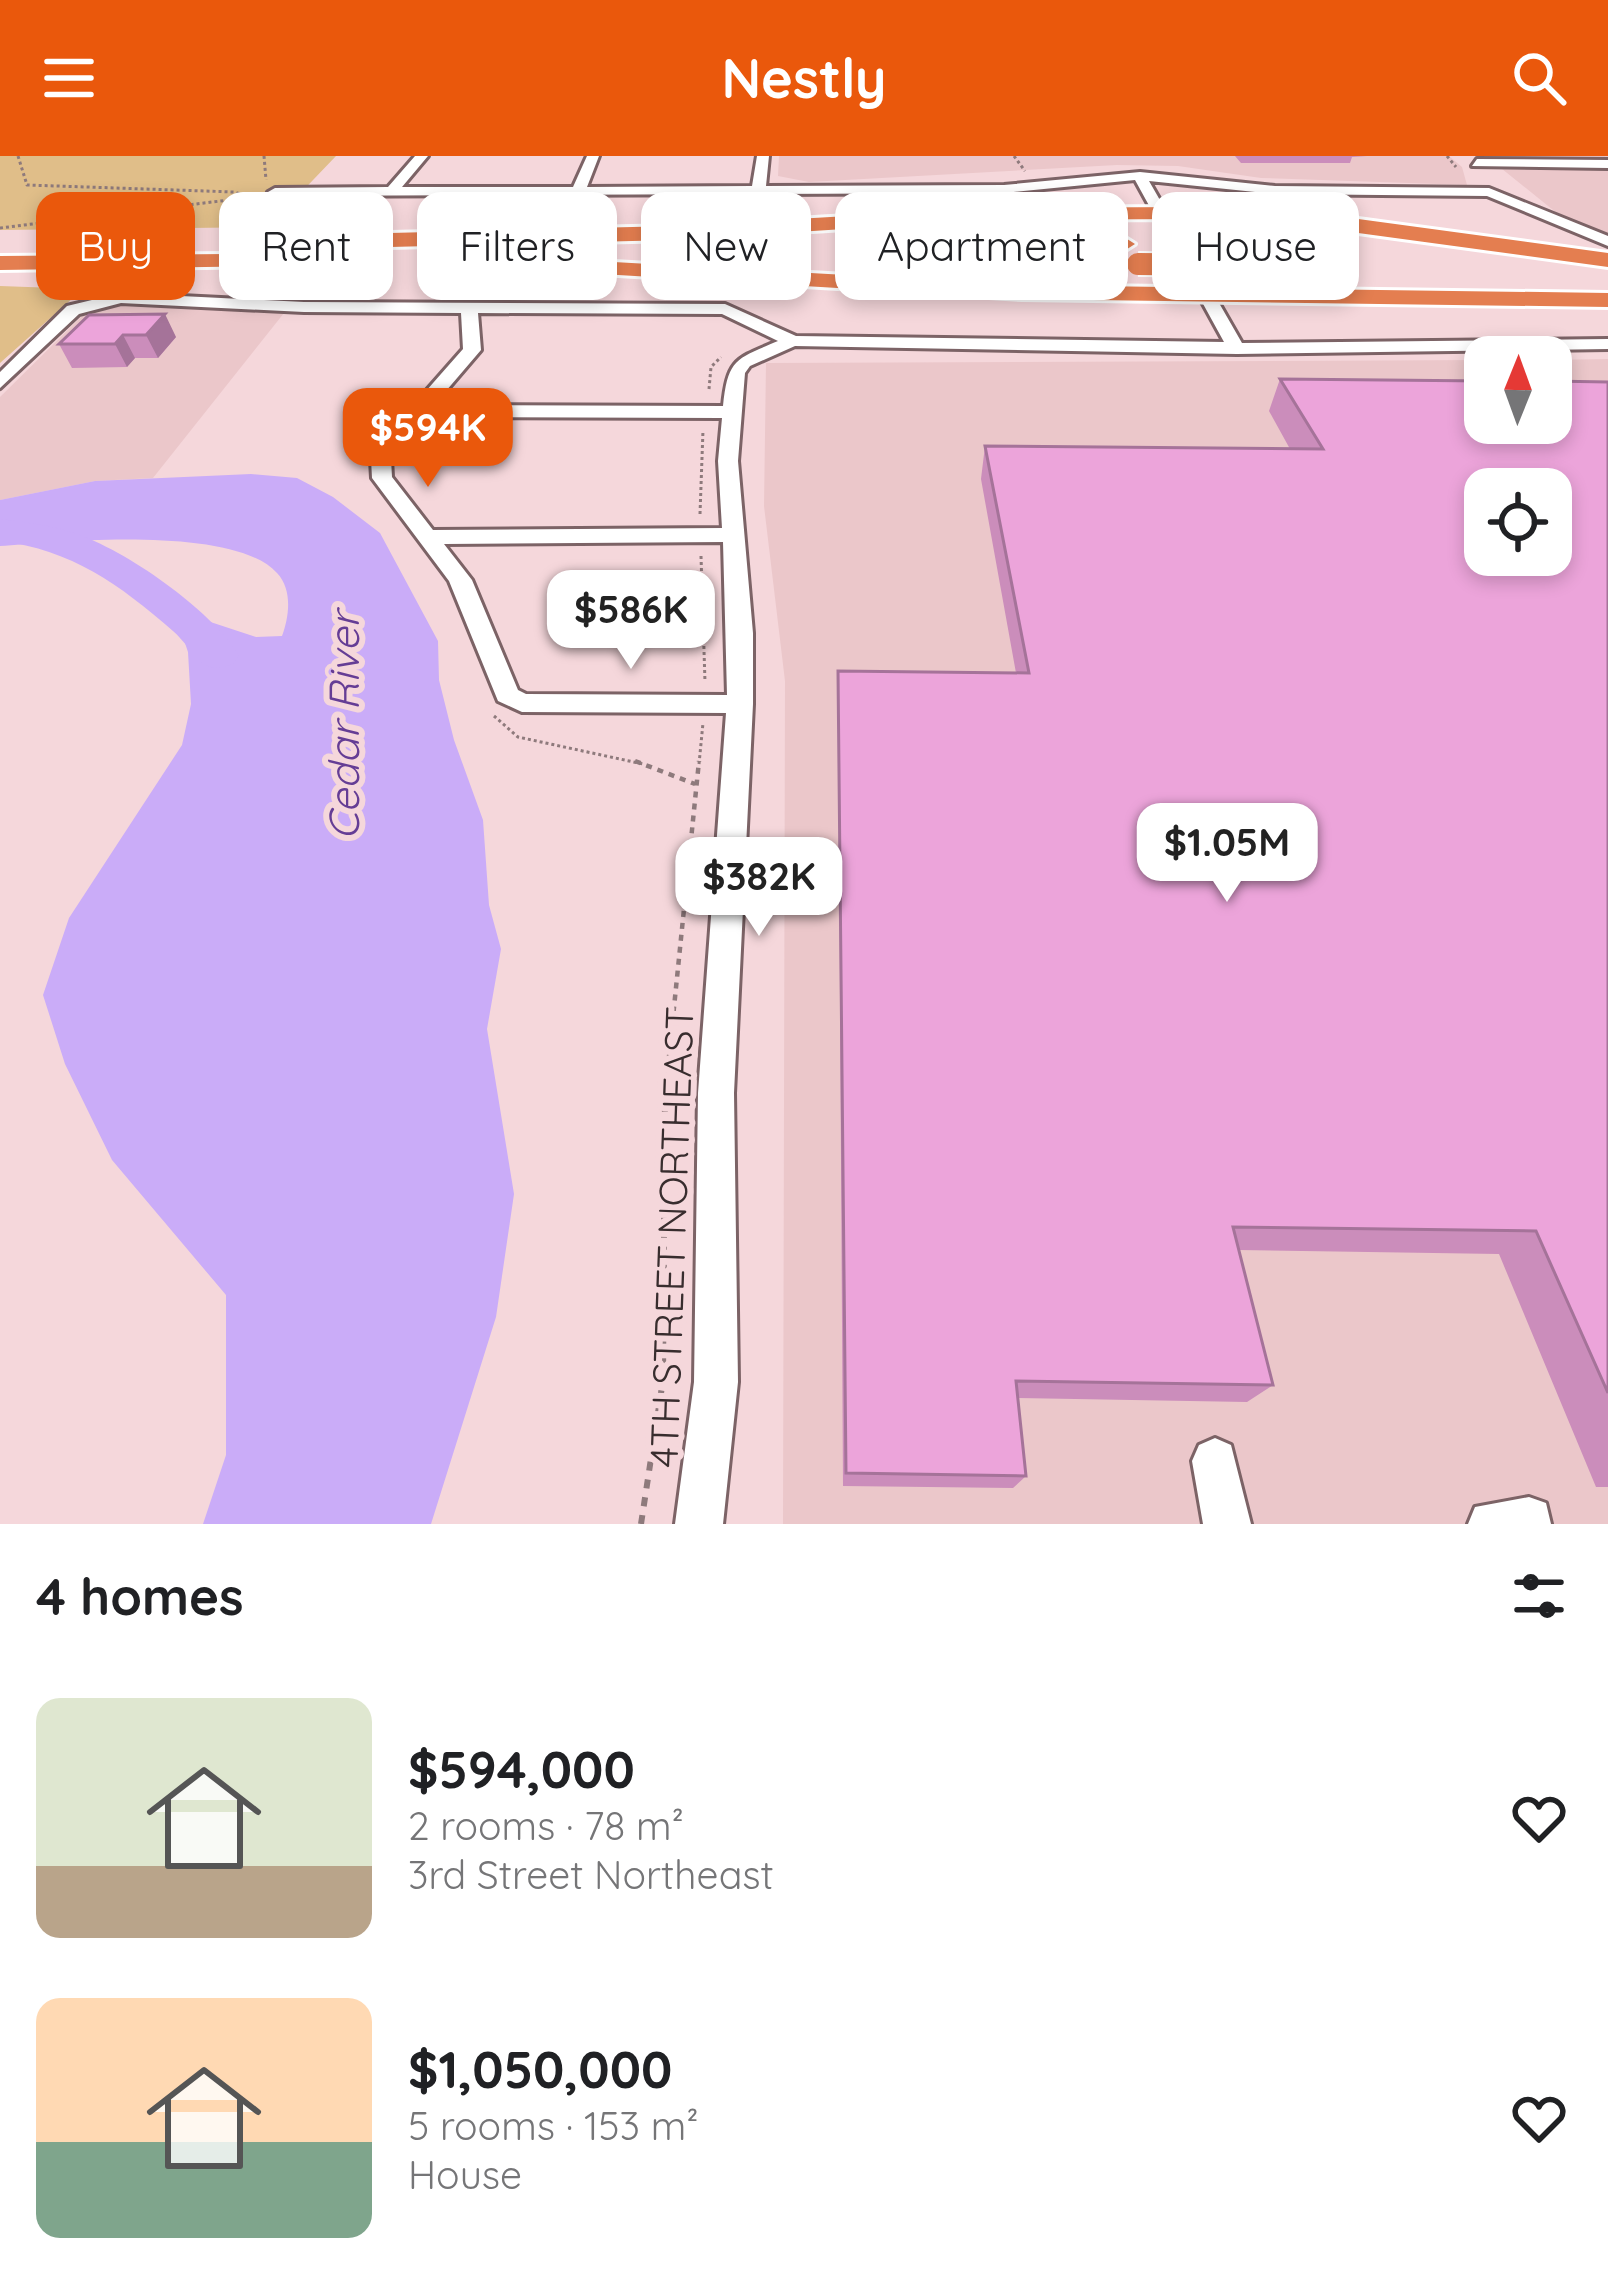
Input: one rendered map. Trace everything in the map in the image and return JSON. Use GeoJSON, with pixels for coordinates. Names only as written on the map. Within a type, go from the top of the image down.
{"type":"FeatureCollection","features":[{"type":"Feature","properties":{"kind":"highway"},"geometry":{"type":"LineString","coordinates":[[393,240],[674,233],[1152,203]]}},
{"type":"Feature","properties":{"kind":"highway"},"geometry":{"type":"LineString","coordinates":[[1359,227],[1608,260]]}},
{"type":"Feature","properties":{"kind":"highway"},"geometry":{"type":"LineString","coordinates":[[393,242],[835,244]]}},
{"type":"Feature","properties":{"kind":"highway"},"geometry":{"type":"LineString","coordinates":[[0,245],[219,243]]}},
{"type":"Feature","properties":{"kind":"highway"},"geometry":{"type":"LineString","coordinates":[[1359,250],[1608,269]]}},
{"type":"Feature","properties":{"kind":"highway"},"geometry":{"type":"LineString","coordinates":[[393,260],[1152,254]]}},
{"type":"Feature","properties":{"kind":"highway"},"geometry":{"type":"LineString","coordinates":[[393,260],[977,290],[1152,293]]}},
{"type":"Feature","properties":{"kind":"highway"},"geometry":{"type":"LineString","coordinates":[[0,263],[219,261]]}},
{"type":"Feature","properties":{"kind":"highway"},"geometry":{"type":"LineString","coordinates":[[1403,271],[1608,289]]}},
{"type":"Feature","properties":{"kind":"highway"},"geometry":{"type":"LineString","coordinates":[[1359,296],[1608,300]]}},
{"type":"Feature","properties":{"kind":"street"},"geometry":{"type":"LineString","coordinates":[[392,192],[422,156]]}},
{"type":"Feature","properties":{"kind":"street"},"geometry":{"type":"LineString","coordinates":[[578,192],[593,156]]}},
{"type":"Feature","properties":{"kind":"street"},"geometry":{"type":"LineString","coordinates":[[758,192],[763,156]]}},
{"type":"Feature","properties":{"kind":"street"},"geometry":{"type":"LineString","coordinates":[[1473,160],[1608,164]]}},
{"type":"Feature","properties":{"kind":"street"},"geometry":{"type":"LineString","coordinates":[[1473,160],[1496,180],[1489,192]]}},
{"type":"Feature","properties":{"kind":"street"},"geometry":{"type":"LineString","coordinates":[[811,192],[1016,189],[1140,176],[1275,190],[1489,192],[1608,241]]}},
{"type":"Feature","properties":{"kind":"street"},"geometry":{"type":"LineString","coordinates":[[1140,176],[1152,198]]}},
{"type":"Feature","properties":{"kind":"street"},"geometry":{"type":"LineString","coordinates":[[1088,179],[1126,183],[1152,201]]}},
{"type":"Feature","properties":{"kind":"street"},"geometry":{"type":"LineString","coordinates":[[0,382],[63,318],[94,302],[122,298],[469,308],[724,309],[793,341],[1237,349],[1608,344]]}},
{"type":"Feature","properties":{"kind":"street"},"geometry":{"type":"LineString","coordinates":[[1208,300],[1237,349]]}},
{"type":"Feature","properties":{"kind":"street"},"geometry":{"type":"LineString","coordinates":[[469,308],[472,350],[462,367],[414,411],[388,446],[381,459],[382,478],[460,580],[507,695],[522,704],[740,704]]}},
{"type":"Feature","properties":{"kind":"street"},"geometry":{"type":"LineString","coordinates":[[1142,348],[1197,342],[1224,327]]}},
{"type":"Feature","properties":{"kind":"street","name":"4TH STREET NORTHEAST"},"geometry":{"type":"LineString","coordinates":[[699,1524],[716,1382],[716,1093],[740,704],[741,633],[715,535],[719,412],[742,362],[793,341]]}},
{"type":"Feature","properties":{"kind":"street"},"geometry":{"type":"LineString","coordinates":[[414,411],[719,412]]}},
{"type":"Feature","properties":{"kind":"street"},"geometry":{"type":"LineString","coordinates":[[429,537],[715,535]]}},
{"type":"Feature","properties":{"kind":"street"},"geometry":{"type":"LineString","coordinates":[[1215,1461],[1227,1524]]}},
{"type":"Feature","properties":{"kind":"path"},"geometry":{"type":"LineString","coordinates":[[0,228],[245,198],[234,192],[27,185],[18,156]]}},
{"type":"Feature","properties":{"kind":"path"},"geometry":{"type":"LineString","coordinates":[[641,1524],[663,1380],[665,1092],[705,704],[715,535],[698,474],[719,412],[711,368],[735,349]]}},
{"type":"Feature","properties":{"kind":"shaded area"},"geometry":{"type":"Polygon","coordinates":[[[0,156],[336,156],[302,192],[219,192],[219,228],[195,228],[195,192],[36,192],[36,230],[0,230],[0,156]]]}},
{"type":"Feature","properties":{"kind":"shaded area"},"geometry":{"type":"Polygon","coordinates":[[[779,156],[1449,156],[1462,167],[1467,185],[1261,178],[1178,166],[1117,165],[809,182],[778,176],[779,156]]]}},
{"type":"Feature","properties":{"kind":"shaded area"},"geometry":{"type":"Polygon","coordinates":[[[1486,156],[1608,156],[1608,234],[1558,214],[1486,156]]]}},
{"type":"Feature","properties":{"kind":"shaded area"},"geometry":{"type":"Polygon","coordinates":[[[0,286],[36,287],[36,300],[71,300],[0,363],[0,286]]]}},
{"type":"Feature","properties":{"kind":"shaded area"},"geometry":{"type":"Polygon","coordinates":[[[117,304],[284,313],[153,478],[95,481],[0,500],[0,397],[86,312],[117,304]]]}},
{"type":"Feature","properties":{"kind":"shaded area"},"geometry":{"type":"Polygon","coordinates":[[[1608,359],[1608,1524],[783,1524],[785,681],[764,506],[766,363],[1464,360],[1464,444],[1572,444],[1572,360],[1608,359]]]}},
{"type":"Feature","properties":{"kind":"water"},"geometry":{"type":"Polygon","coordinates":[[[251,474],[297,478],[333,497],[380,533],[438,641],[439,680],[454,740],[483,820],[489,905],[501,949],[487,1029],[514,1194],[496,1317],[431,1524],[203,1524],[226,1455],[226,1295],[112,1160],[65,1064],[43,995],[69,918],[182,745],[191,704],[188,652],[174,610],[256,637],[282,636],[287,595],[277,573],[255,558],[224,548],[145,540],[0,546],[0,500],[95,481],[251,474]]]}},
{"type":"Feature","properties":{"kind":"building"},"geometry":{"type":"Polygon","coordinates":[[[165,314],[146,335],[123,335],[115,344],[59,344],[89,315],[165,314]]]}},
{"type":"Feature","properties":{"kind":"building"},"geometry":{"type":"Polygon","coordinates":[[[1280,379],[1464,381],[1464,444],[1572,444],[1572,381],[1608,382],[1608,1393],[1536,1231],[1233,1227],[1273,1385],[1016,1381],[1026,1476],[846,1473],[838,671],[1029,673],[985,446],[1323,449],[1280,379]]]}},
{"type":"Feature","properties":{"kind":"waterway","name":"Cedar River"},"geometry":{"type":"LineString","coordinates":[[0,530],[58,539],[101,560],[171,609],[219,655]]}}]}
